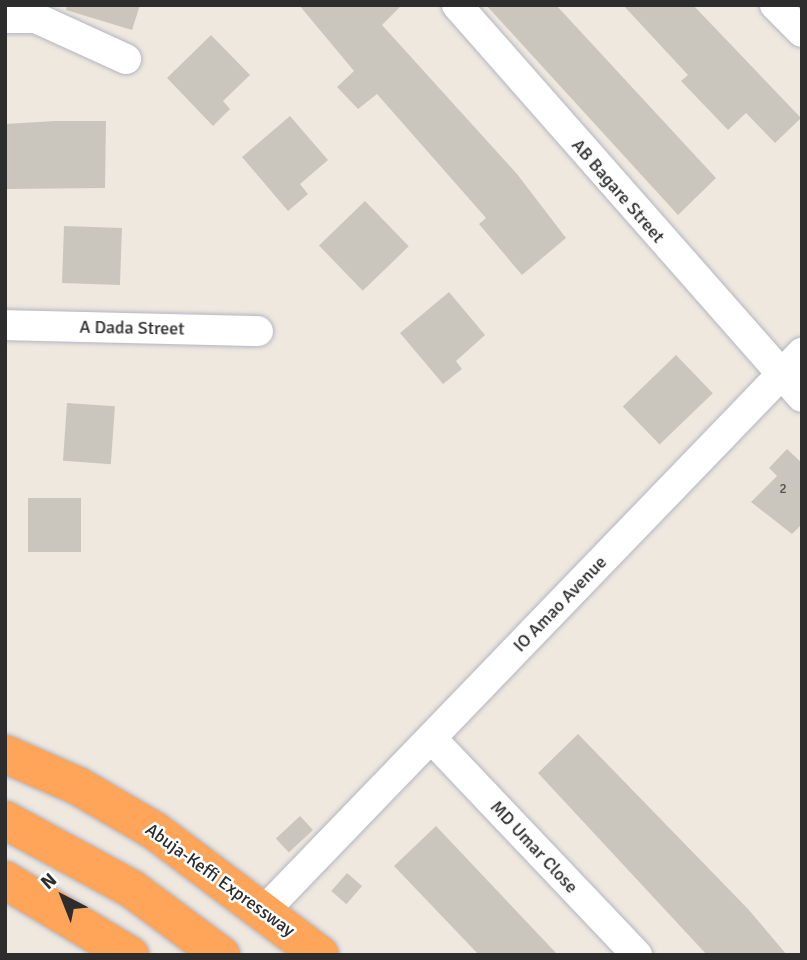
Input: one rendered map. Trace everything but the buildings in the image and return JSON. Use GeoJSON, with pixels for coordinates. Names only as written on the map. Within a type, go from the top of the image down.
{"type":"FeatureCollection","features":[{"type":"Feature","properties":{"kind":"highway","name":"Abuja-Keffi Expressway"},"geometry":{"type":"LineString","coordinates":[[5,754],[78,786],[155,831],[265,910],[320,955]]}},
{"type":"Feature","properties":{"kind":"highway"},"geometry":{"type":"LineString","coordinates":[[5,820],[132,889],[221,955]]}},
{"type":"Feature","properties":{"kind":"highway"},"geometry":{"type":"LineString","coordinates":[[5,880],[130,955]]}},
{"type":"Feature","properties":{"kind":"street","name":"AB Bagare Street"},"geometry":{"type":"LineString","coordinates":[[457,5],[780,376],[802,397]]}},
{"type":"Feature","properties":{"kind":"street"},"geometry":{"type":"LineString","coordinates":[[775,5],[802,32]]}},
{"type":"Feature","properties":{"kind":"street"},"geometry":{"type":"LineString","coordinates":[[5,18],[36,18],[126,58]]}},
{"type":"Feature","properties":{"kind":"street","name":"A Dada Street"},"geometry":{"type":"LineString","coordinates":[[5,325],[258,331]]}},
{"type":"Feature","properties":{"kind":"street","name":"IO Amao Avenue"},"geometry":{"type":"LineString","coordinates":[[265,910],[316,854],[432,739],[802,353]]}},
{"type":"Feature","properties":{"kind":"street","name":"MD Umar Close"},"geometry":{"type":"LineString","coordinates":[[432,739],[637,955]]}}]}
